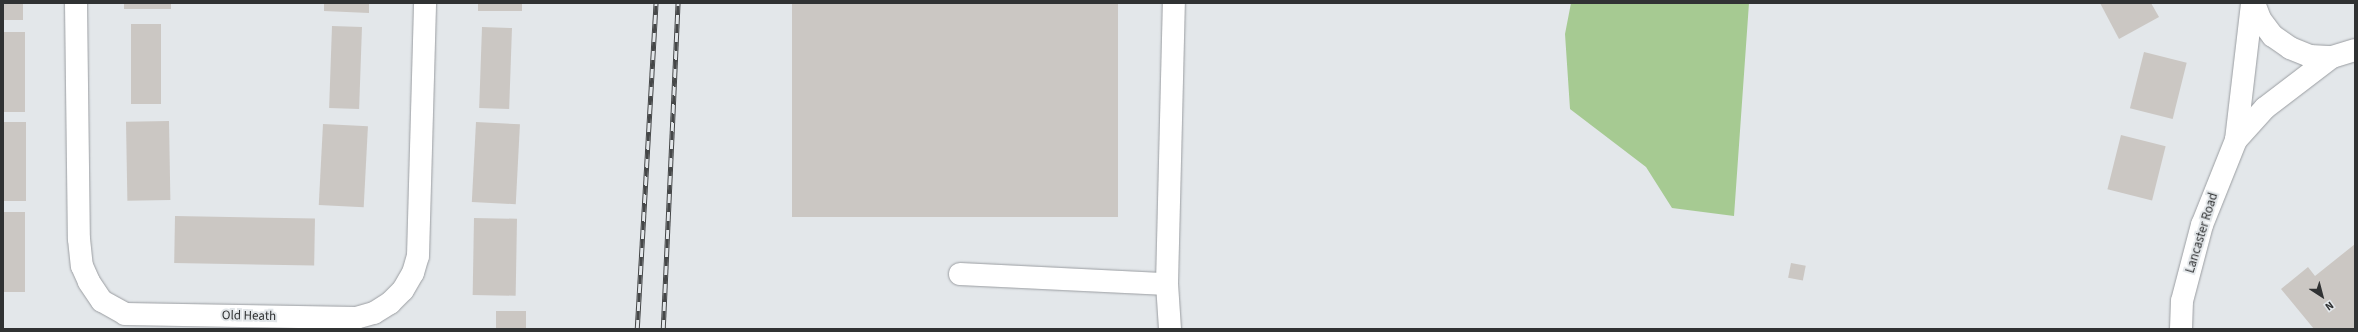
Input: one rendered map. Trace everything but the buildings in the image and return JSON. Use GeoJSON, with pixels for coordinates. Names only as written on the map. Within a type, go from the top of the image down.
{"type":"FeatureCollection","features":[{"type":"Feature","properties":{"kind":"street","name":"Old Heath"},"geometry":{"type":"LineString","coordinates":[[76,3],[79,239],[82,266],[89,282],[102,300],[126,314],[356,318],[374,313],[390,303],[403,290],[413,273],[418,256],[425,3]]}},
{"type":"Feature","properties":{"kind":"street"},"geometry":{"type":"LineString","coordinates":[[1170,329],[1166,284],[1174,3]]}},
{"type":"Feature","properties":{"kind":"street"},"geometry":{"type":"LineString","coordinates":[[2253,3],[2260,19],[2273,36],[2290,48],[2310,56],[2345,56]]}},
{"type":"Feature","properties":{"kind":"street","name":"Lancaster Road"},"geometry":{"type":"LineString","coordinates":[[2181,329],[2182,301],[2202,225],[2236,140],[2253,3]]}},
{"type":"Feature","properties":{"kind":"street","name":"Lancaster Road"},"geometry":{"type":"LineString","coordinates":[[2236,140],[2265,108],[2345,56]]}},
{"type":"Feature","properties":{"kind":"street"},"geometry":{"type":"LineString","coordinates":[[960,274],[1166,284]]}},
{"type":"Feature","properties":{"kind":"green space"},"geometry":{"type":"Polygon","coordinates":[[[1571,3],[1749,3],[1734,216],[1672,208],[1646,167],[1570,109],[1565,34],[1571,3]]]}},
{"type":"Feature","properties":{"kind":"railway"},"geometry":{"type":"LineString","coordinates":[[637,329],[656,3]]}},
{"type":"Feature","properties":{"kind":"railway"},"geometry":{"type":"LineString","coordinates":[[663,329],[678,3]]}}]}
